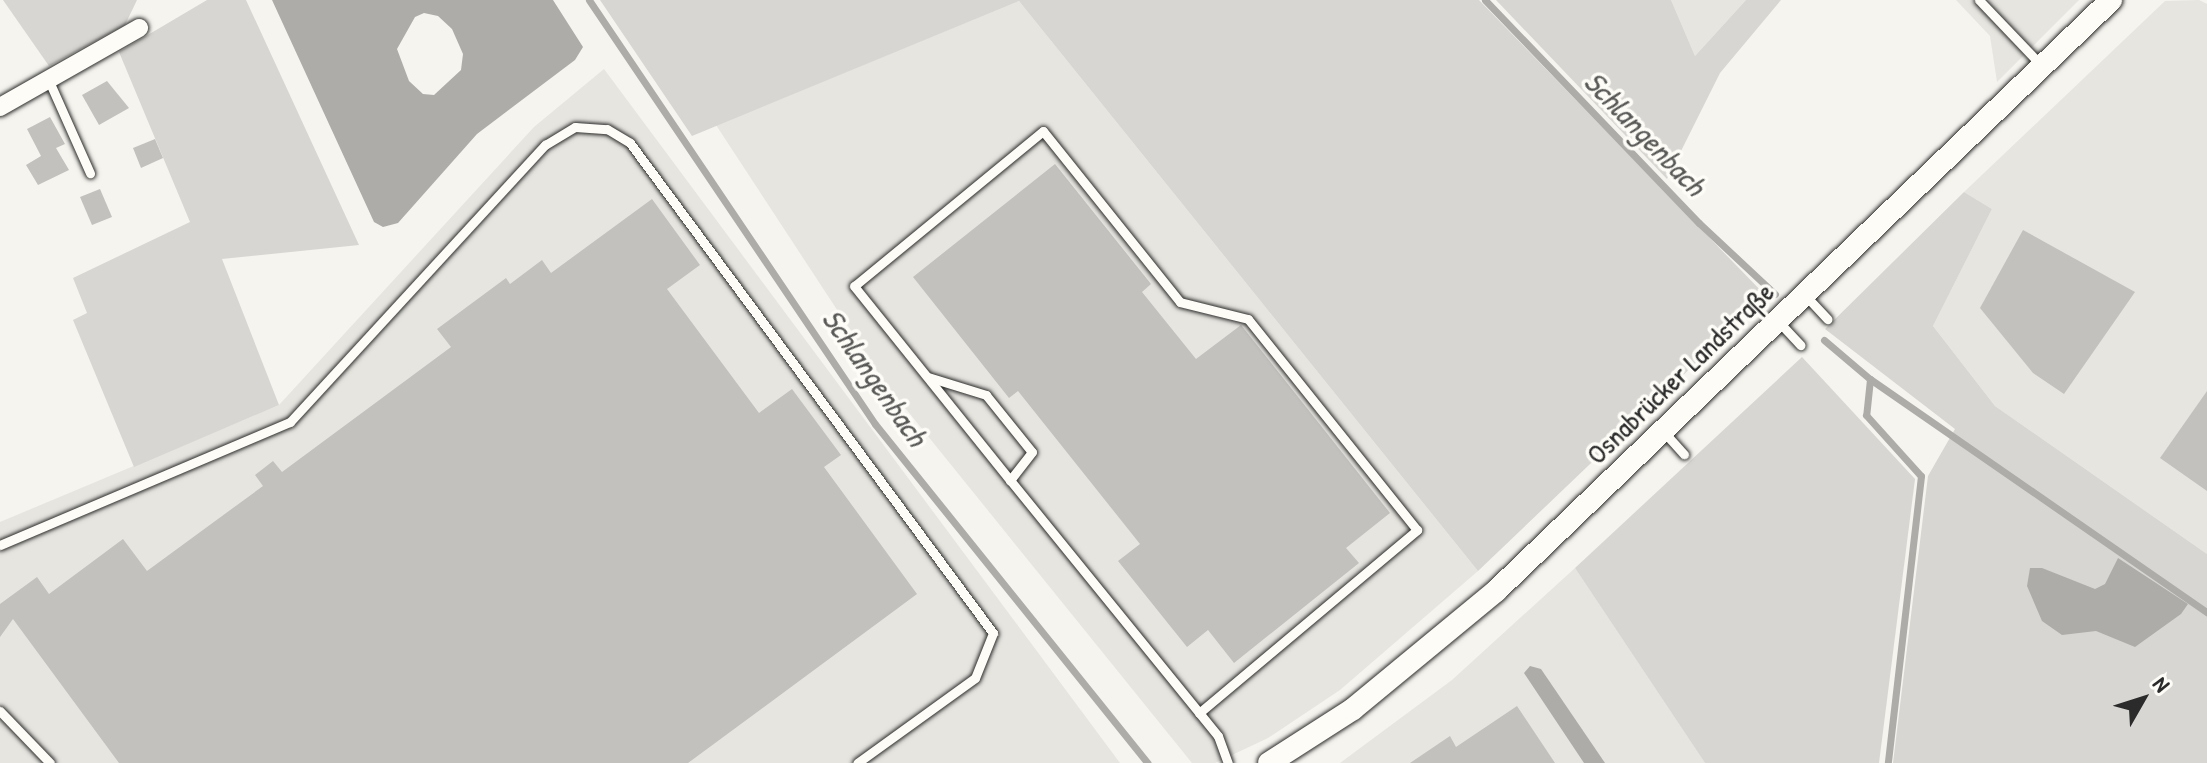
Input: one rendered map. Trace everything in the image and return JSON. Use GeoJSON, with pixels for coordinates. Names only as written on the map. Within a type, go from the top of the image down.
{"type":"FeatureCollection","features":[{"type":"Feature","properties":{"kind":"street","name":"Osnabrücker Landstraße"},"geometry":{"type":"LineString","coordinates":[[1269,763],[1353,709],[1429,650],[1663,431],[2111,0]]}},
{"type":"Feature","properties":{"kind":"street"},"geometry":{"type":"LineString","coordinates":[[0,107],[139,28]]}},
{"type":"Feature","properties":{"kind":"lane"},"geometry":{"type":"LineString","coordinates":[[1981,1],[2042,66]]}},
{"type":"Feature","properties":{"kind":"lane"},"geometry":{"type":"LineString","coordinates":[[49,81],[90,173]]}},
{"type":"Feature","properties":{"kind":"lane"},"geometry":{"type":"LineString","coordinates":[[0,545],[290,422],[545,145],[575,127],[607,129],[630,143],[993,633],[975,678],[857,763]]}},
{"type":"Feature","properties":{"kind":"lane"},"geometry":{"type":"LineString","coordinates":[[1199,713],[1417,530],[1248,319],[1180,302],[1043,131],[854,286],[1010,480],[1199,713],[1218,736],[1228,763]]}},
{"type":"Feature","properties":{"kind":"lane"},"geometry":{"type":"LineString","coordinates":[[1805,295],[1827,319]]}},
{"type":"Feature","properties":{"kind":"lane"},"geometry":{"type":"LineString","coordinates":[[1778,321],[1800,345]]}},
{"type":"Feature","properties":{"kind":"lane"},"geometry":{"type":"LineString","coordinates":[[928,377],[986,395],[1032,452],[1010,480]]}},
{"type":"Feature","properties":{"kind":"lane"},"geometry":{"type":"LineString","coordinates":[[1663,431],[1684,454]]}},
{"type":"Feature","properties":{"kind":"lane"},"geometry":{"type":"LineString","coordinates":[[0,711],[50,763]]}},
{"type":"Feature","properties":{"kind":"shaded area"},"geometry":{"type":"Polygon","coordinates":[[[3,0],[137,0],[125,25],[49,66],[3,0]]]}},
{"type":"Feature","properties":{"kind":"shaded area"},"geometry":{"type":"Polygon","coordinates":[[[207,0],[246,0],[359,245],[222,259],[279,405],[134,467],[73,320],[87,313],[73,278],[190,222],[119,52],[207,0]]]}},
{"type":"Feature","properties":{"kind":"shaded area"},"geometry":{"type":"Polygon","coordinates":[[[272,0],[553,0],[583,47],[575,60],[477,134],[398,223],[383,227],[374,222],[272,0]],[[424,13],[415,17],[397,49],[409,81],[423,94],[434,95],[461,70],[463,54],[452,29],[438,16],[424,13]]]}},
{"type":"Feature","properties":{"kind":"shaded area"},"geometry":{"type":"Polygon","coordinates":[[[600,0],[1479,0],[1766,296],[1478,571],[1019,1],[692,136],[600,0]]]}},
{"type":"Feature","properties":{"kind":"shaded area"},"geometry":{"type":"Polygon","coordinates":[[[1496,0],[1671,0],[1695,56],[1746,0],[1781,0],[1720,73],[1667,179],[1496,0]]]}},
{"type":"Feature","properties":{"kind":"shaded area"},"geometry":{"type":"Polygon","coordinates":[[[1671,0],[1746,0],[1695,56],[1671,0]]]}},
{"type":"Feature","properties":{"kind":"shaded area"},"geometry":{"type":"Polygon","coordinates":[[[1956,0],[2079,0],[1997,82],[1990,36],[1956,0]]]}},
{"type":"Feature","properties":{"kind":"shaded area"},"geometry":{"type":"Polygon","coordinates":[[[2199,0],[2207,4],[2207,554],[1995,406],[1933,326],[1992,209],[1964,192],[2165,1],[2199,0]]]}},
{"type":"Feature","properties":{"kind":"shaded area"},"geometry":{"type":"Polygon","coordinates":[[[1019,1],[1478,571],[1340,690],[1268,738],[1215,763],[1192,763],[885,383],[716,125],[1019,1]]]}},
{"type":"Feature","properties":{"kind":"shaded area"},"geometry":{"type":"Polygon","coordinates":[[[604,69],[1120,763],[0,763],[0,522],[279,405],[534,127],[604,69]]]}},
{"type":"Feature","properties":{"kind":"shaded area"},"geometry":{"type":"Polygon","coordinates":[[[1964,192],[1992,209],[1933,326],[1995,406],[2207,554],[2207,763],[1893,763],[1928,476],[1955,429],[1825,329],[1964,192]]]}},
{"type":"Feature","properties":{"kind":"shaded area"},"geometry":{"type":"Polygon","coordinates":[[[1802,357],[1915,479],[1879,763],[1705,763],[1575,568],[1802,357]]]}},
{"type":"Feature","properties":{"kind":"shaded area"},"geometry":{"type":"Polygon","coordinates":[[[2118,558],[2188,604],[2181,614],[2135,647],[2096,631],[2062,635],[2042,621],[2027,586],[2030,568],[2042,568],[2095,589],[2105,584],[2118,558]]]}},
{"type":"Feature","properties":{"kind":"shaded area"},"geometry":{"type":"Polygon","coordinates":[[[1575,568],[1705,763],[1340,763],[1452,680],[1575,568]]]}},
{"type":"Feature","properties":{"kind":"shaded area"},"geometry":{"type":"Polygon","coordinates":[[[1530,666],[1541,669],[1605,763],[1584,763],[1524,673],[1530,666]]]}},
{"type":"Feature","properties":{"kind":"building"},"geometry":{"type":"Polygon","coordinates":[[[107,81],[129,108],[99,125],[82,95],[107,81]]]}},
{"type":"Feature","properties":{"kind":"building"},"geometry":{"type":"Polygon","coordinates":[[[50,117],[65,144],[56,148],[69,170],[38,185],[26,165],[41,156],[27,129],[50,117]]]}},
{"type":"Feature","properties":{"kind":"building"},"geometry":{"type":"Polygon","coordinates":[[[155,139],[163,158],[141,168],[133,148],[155,139]]]}},
{"type":"Feature","properties":{"kind":"building"},"geometry":{"type":"Polygon","coordinates":[[[1055,164],[1151,284],[1142,292],[1196,359],[1241,325],[1390,513],[1346,548],[1359,563],[1234,663],[1208,630],[1187,647],[1118,561],[1140,544],[1018,391],[1009,398],[913,277],[1055,164]]]}},
{"type":"Feature","properties":{"kind":"building"},"geometry":{"type":"Polygon","coordinates":[[[100,189],[112,217],[92,225],[80,197],[100,189]]]}},
{"type":"Feature","properties":{"kind":"building"},"geometry":{"type":"Polygon","coordinates":[[[652,199],[700,265],[667,289],[759,413],[792,389],[841,455],[824,467],[917,594],[688,763],[119,763],[13,619],[0,637],[0,604],[37,577],[49,594],[123,539],[147,571],[263,486],[255,475],[273,461],[282,472],[451,347],[437,329],[506,278],[510,284],[542,260],[551,273],[652,199]]]}},
{"type":"Feature","properties":{"kind":"building"},"geometry":{"type":"Polygon","coordinates":[[[2023,230],[2135,292],[2064,394],[2033,373],[1980,308],[2023,230]]]}},
{"type":"Feature","properties":{"kind":"building"},"geometry":{"type":"Polygon","coordinates":[[[2207,391],[2207,491],[2160,458],[2207,391]]]}},
{"type":"Feature","properties":{"kind":"building"},"geometry":{"type":"Polygon","coordinates":[[[1517,706],[1555,763],[1410,763],[1450,736],[1456,747],[1517,706]]]}},
{"type":"Feature","properties":{"kind":"waterway","name":"Schlangenbach"},"geometry":{"type":"LineString","coordinates":[[589,0],[875,424],[1148,763]]}},
{"type":"Feature","properties":{"kind":"waterway","name":"Schlangenbach"},"geometry":{"type":"LineString","coordinates":[[1485,0],[1699,223],[1775,294]]}},
{"type":"Feature","properties":{"kind":"waterway"},"geometry":{"type":"LineString","coordinates":[[1824,340],[1870,379],[2207,612]]}},
{"type":"Feature","properties":{"kind":"waterway"},"geometry":{"type":"LineString","coordinates":[[1870,379],[1866,415],[1921,476],[1888,763]]}}]}
